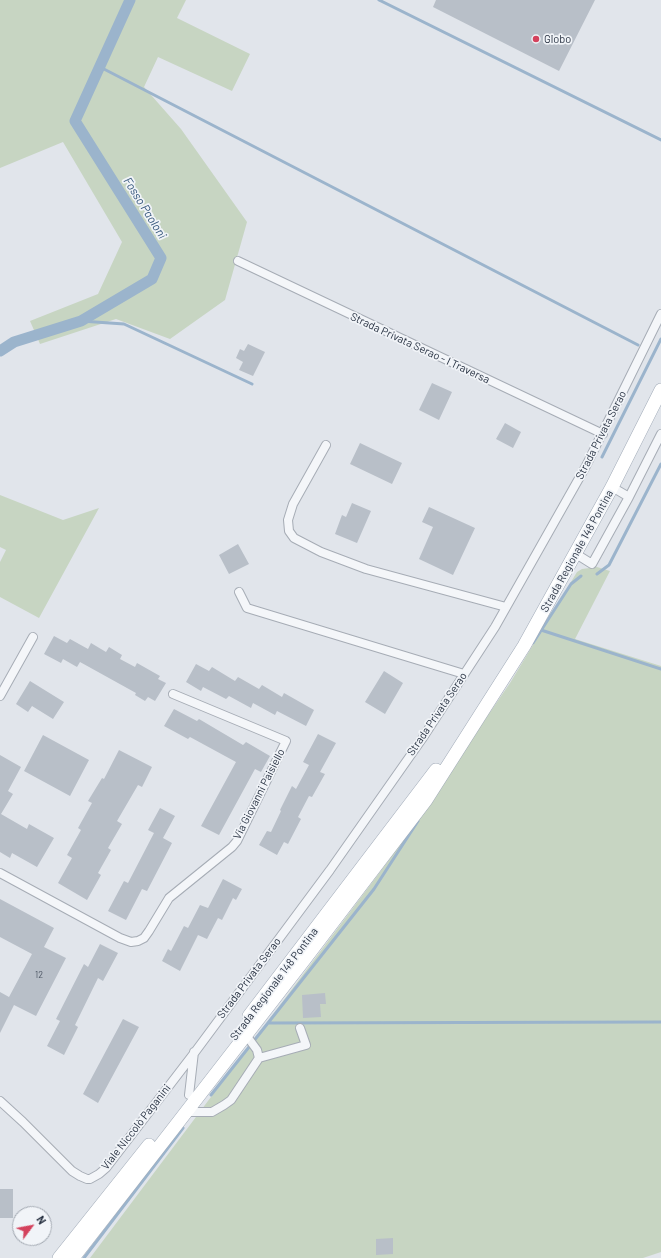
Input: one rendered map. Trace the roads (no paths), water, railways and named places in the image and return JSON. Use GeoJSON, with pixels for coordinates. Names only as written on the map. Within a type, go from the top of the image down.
{"type":"FeatureCollection","features":[{"type":"Feature","properties":{"kind":"main road","name":"Strada Regionale 148 Pontina"},"geometry":{"type":"LineString","coordinates":[[73,1258],[426,800],[524,646],[612,487],[661,390]]}},
{"type":"Feature","properties":{"kind":"main road","name":"Strada Regionale 148 Pontina"},"geometry":{"type":"LineString","coordinates":[[59,1258],[189,1095],[485,707]]}},
{"type":"Feature","properties":{"kind":"street","name":"Strada Privata Serao - I Traversa"},"geometry":{"type":"LineString","coordinates":[[238,262],[602,434]]}},
{"type":"Feature","properties":{"kind":"street","name":"Strada Privata Serao"},"geometry":{"type":"LineString","coordinates":[[194,1052],[330,870],[422,739],[495,627],[586,466],[661,314]]}},
{"type":"Feature","properties":{"kind":"street"},"geometry":{"type":"LineString","coordinates":[[576,554],[592,564],[661,434]]}},
{"type":"Feature","properties":{"kind":"street"},"geometry":{"type":"LineString","coordinates":[[326,445],[293,504],[288,520],[289,531],[294,538],[316,550],[366,570],[506,607]]}},
{"type":"Feature","properties":{"kind":"street"},"geometry":{"type":"LineString","coordinates":[[612,487],[628,496]]}},
{"type":"Feature","properties":{"kind":"street"},"geometry":{"type":"LineString","coordinates":[[239,592],[247,608],[464,674]]}},
{"type":"Feature","properties":{"kind":"street"},"geometry":{"type":"LineString","coordinates":[[0,696],[33,637]]}},
{"type":"Feature","properties":{"kind":"street","name":"Via Giovanni Paisiello"},"geometry":{"type":"LineString","coordinates":[[0,872],[120,938],[131,942],[144,938],[169,898],[232,847],[286,741],[173,694]]}},
{"type":"Feature","properties":{"kind":"street"},"geometry":{"type":"LineString","coordinates":[[186,1112],[212,1112],[231,1100],[258,1054],[306,1045],[300,1028]]}},
{"type":"Feature","properties":{"kind":"street","name":"Strada Regionale 148 Pontina"},"geometry":{"type":"LineString","coordinates":[[246,1035],[258,1054]]}},
{"type":"Feature","properties":{"kind":"street"},"geometry":{"type":"LineString","coordinates":[[189,1095],[194,1052]]}},
{"type":"Feature","properties":{"kind":"street","name":"Viale Niccolò Paganini"},"geometry":{"type":"LineString","coordinates":[[0,1101],[72,1171],[83,1178],[90,1179],[106,1168],[194,1052]]}},
{"type":"Feature","properties":{"kind":"waterway","name":"Fosso Paoloni"},"geometry":{"type":"LineString","coordinates":[[0,351],[14,342],[81,321],[152,279],[161,258],[75,121],[130,0]]}},
{"type":"Feature","properties":{"kind":"waterway"},"geometry":{"type":"LineString","coordinates":[[379,0],[661,140]]}},
{"type":"Feature","properties":{"kind":"waterway"},"geometry":{"type":"LineString","coordinates":[[100,67],[638,345]]}},
{"type":"Feature","properties":{"kind":"waterway"},"geometry":{"type":"LineString","coordinates":[[81,321],[124,324],[252,384]]}},
{"type":"Feature","properties":{"kind":"waterway"},"geometry":{"type":"LineString","coordinates":[[602,457],[661,339]]}},
{"type":"Feature","properties":{"kind":"waterway"},"geometry":{"type":"LineString","coordinates":[[597,574],[609,565],[661,464]]}},
{"type":"Feature","properties":{"kind":"waterway"},"geometry":{"type":"LineString","coordinates":[[533,643],[571,584],[581,576]]}},
{"type":"Feature","properties":{"kind":"waterway"},"geometry":{"type":"LineString","coordinates":[[541,630],[661,669]]}},
{"type":"Feature","properties":{"kind":"waterway"},"geometry":{"type":"LineString","coordinates":[[211,1095],[374,889],[418,821]]}},
{"type":"Feature","properties":{"kind":"waterway"},"geometry":{"type":"LineString","coordinates":[[268,1023],[661,1022]]}},
{"type":"Feature","properties":{"kind":"waterway"},"geometry":{"type":"LineString","coordinates":[[84,1258],[183,1128]]}},
{"type":"Feature","properties":{"kind":"place","name":"Globo"},"geometry":{"type":"Point","coordinates":[536,39]}}]}
